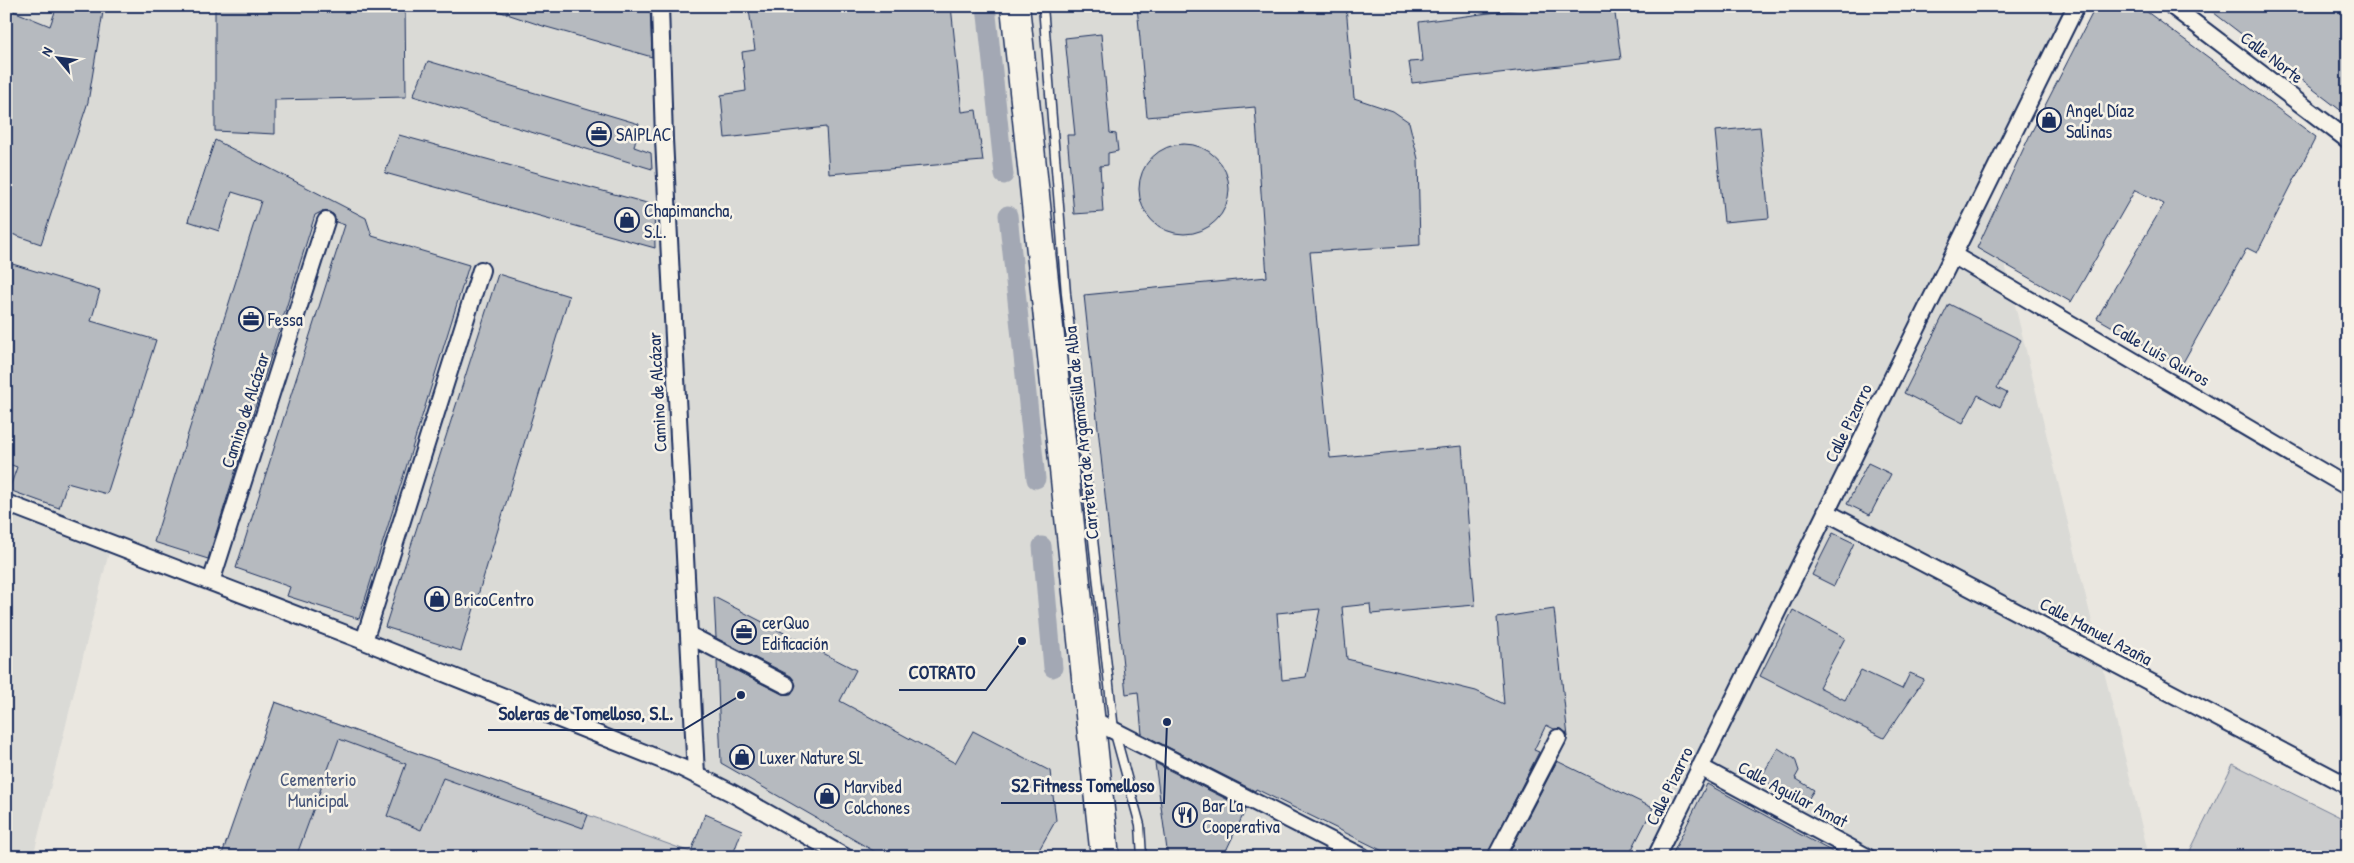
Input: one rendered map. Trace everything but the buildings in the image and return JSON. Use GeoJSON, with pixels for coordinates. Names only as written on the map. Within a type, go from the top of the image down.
{"type":"FeatureCollection","features":[{"type":"Feature","properties":{"kind":"highway","name":"Carretera de Argamasilla de Alba"},"geometry":{"type":"LineString","coordinates":[[1015,6],[1102,725],[1105,857]]}},
{"type":"Feature","properties":{"kind":"street","name":"Camino de Alcázar"},"geometry":{"type":"LineString","coordinates":[[660,6],[664,139],[696,775]]}},
{"type":"Feature","properties":{"kind":"street","name":"Calle Pizarro"},"geometry":{"type":"LineString","coordinates":[[1656,857],[2076,6]]}},
{"type":"Feature","properties":{"kind":"street","name":"Calle Norte"},"geometry":{"type":"LineString","coordinates":[[2172,6],[2348,140]]}},
{"type":"Feature","properties":{"kind":"street","name":"Camino de Alcázar"},"geometry":{"type":"LineString","coordinates":[[211,582],[326,222]]}},
{"type":"Feature","properties":{"kind":"street","name":"Calle Luis Quiros"},"geometry":{"type":"LineString","coordinates":[[1954,255],[2348,487]]}},
{"type":"Feature","properties":{"kind":"street"},"geometry":{"type":"LineString","coordinates":[[364,641],[482,270]]}},
{"type":"Feature","properties":{"kind":"street"},"geometry":{"type":"LineString","coordinates":[[6,503],[364,641],[696,775],[845,857]]}},
{"type":"Feature","properties":{"kind":"street","name":"Calle Manuel Azaña"},"geometry":{"type":"LineString","coordinates":[[1826,512],[2348,786]]}},
{"type":"Feature","properties":{"kind":"street"},"geometry":{"type":"LineString","coordinates":[[689,635],[786,685]]}},
{"type":"Feature","properties":{"kind":"street"},"geometry":{"type":"LineString","coordinates":[[1102,725],[1363,857]]}},
{"type":"Feature","properties":{"kind":"street"},"geometry":{"type":"LineString","coordinates":[[1496,857],[1558,738]]}},
{"type":"Feature","properties":{"kind":"street","name":"Calle Aguilar Amat"},"geometry":{"type":"LineString","coordinates":[[1700,767],[1867,857]]}},
{"type":"Feature","properties":{"kind":"lane","name":"Carretera de Argamasilla de Alba"},"geometry":{"type":"LineString","coordinates":[[1043,6],[1102,725],[1140,824],[1142,857]]}},
{"type":"Feature","properties":{"kind":"shaded area"},"geometry":{"type":"Polygon","coordinates":[[[6,6],[2066,6],[1983,174],[2147,848],[2129,857],[843,857],[696,775],[111,544],[33,857],[6,857],[6,6]]]}},
{"type":"Feature","properties":{"kind":"green space","name":"Cementerio Municipal"},"geometry":{"type":"Polygon","coordinates":[[[275,702],[704,857],[222,857],[275,702]]]}},
{"type":"Feature","properties":{"kind":"green space"},"geometry":{"type":"Polygon","coordinates":[[[2233,764],[2348,821],[2348,857],[2187,857],[2233,764]]]}},
{"type":"Feature","properties":{"kind":"waterway"},"geometry":{"type":"LineString","coordinates":[[986,6],[1004,175]]}},
{"type":"Feature","properties":{"kind":"waterway"},"geometry":{"type":"LineString","coordinates":[[1008,215],[1036,479]]}},
{"type":"Feature","properties":{"kind":"waterway"},"geometry":{"type":"LineString","coordinates":[[1042,546],[1053,668]]}},
{"type":"Feature","properties":{"kind":"place","name":"Angel Díaz Salinas"},"geometry":{"type":"Point","coordinates":[2049,120]}},
{"type":"Feature","properties":{"kind":"place","name":"SAIPLAC"},"geometry":{"type":"Point","coordinates":[599,134]}},
{"type":"Feature","properties":{"kind":"place","name":"Chapimancha, S.L."},"geometry":{"type":"Point","coordinates":[627,220]}},
{"type":"Feature","properties":{"kind":"place","name":"Fessa"},"geometry":{"type":"Point","coordinates":[251,319]}},
{"type":"Feature","properties":{"kind":"place","name":"BricoCentro"},"geometry":{"type":"Point","coordinates":[437,599]}},
{"type":"Feature","properties":{"kind":"place","name":"cerQuo Edificación"},"geometry":{"type":"Point","coordinates":[744,632]}},
{"type":"Feature","properties":{"kind":"place","name":"COTRATO"},"geometry":{"type":"Point","coordinates":[1022,641]}},
{"type":"Feature","properties":{"kind":"place","name":"Soleras de Tomelloso, S.L."},"geometry":{"type":"Point","coordinates":[741,695]}},
{"type":"Feature","properties":{"kind":"place","name":"S2 Fitness Tomelloso"},"geometry":{"type":"Point","coordinates":[1167,722]}},
{"type":"Feature","properties":{"kind":"place","name":"Luxer Nature SL"},"geometry":{"type":"Point","coordinates":[742,757]}},
{"type":"Feature","properties":{"kind":"place","name":"Marvibed Colchones"},"geometry":{"type":"Point","coordinates":[827,796]}},
{"type":"Feature","properties":{"kind":"place","name":"Bar La Cooperativa"},"geometry":{"type":"Point","coordinates":[1185,815]}}]}
